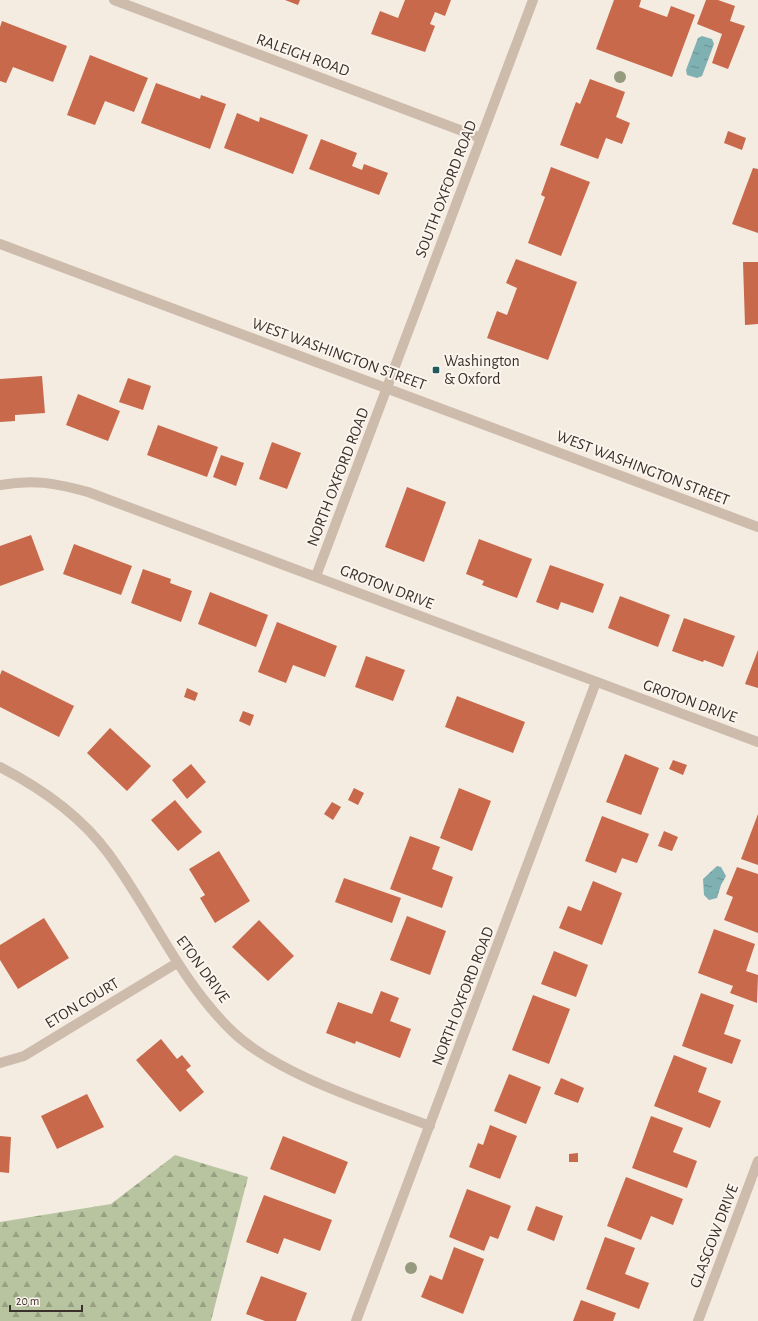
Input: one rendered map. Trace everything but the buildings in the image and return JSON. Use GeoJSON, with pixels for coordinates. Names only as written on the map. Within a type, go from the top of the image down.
{"type":"FeatureCollection","features":[{"type":"Feature","properties":{"kind":"street","name":"RALEIGH ROAD"},"geometry":{"type":"LineString","coordinates":[[114,0],[129,3],[482,138]]}},
{"type":"Feature","properties":{"kind":"street","name":"SOUTH OXFORD ROAD"},"geometry":{"type":"LineString","coordinates":[[388,388],[533,0]]}},
{"type":"Feature","properties":{"kind":"street","name":"WEST WASHINGTON STREET"},"geometry":{"type":"LineString","coordinates":[[0,244],[758,527]]}},
{"type":"Feature","properties":{"kind":"street","name":"NORTH OXFORD ROAD"},"geometry":{"type":"LineString","coordinates":[[316,576],[388,388]]}},
{"type":"Feature","properties":{"kind":"street","name":"GROTON DRIVE"},"geometry":{"type":"LineString","coordinates":[[0,485],[22,481],[55,483],[88,492],[758,742]]}},
{"type":"Feature","properties":{"kind":"street","name":"NORTH OXFORD ROAD"},"geometry":{"type":"LineString","coordinates":[[356,1321],[596,682]]}},
{"type":"Feature","properties":{"kind":"street","name":"ETON DRIVE"},"geometry":{"type":"LineString","coordinates":[[0,767],[39,788],[63,807],[107,852],[131,886],[177,963],[204,1002],[235,1034],[273,1060],[314,1081],[430,1126]]}},
{"type":"Feature","properties":{"kind":"street","name":"ETON COURT"},"geometry":{"type":"LineString","coordinates":[[0,1063],[24,1056],[177,963]]}},
{"type":"Feature","properties":{"kind":"street","name":"GLASGOW DRIVE"},"geometry":{"type":"LineString","coordinates":[[698,1321],[758,1161]]}},
{"type":"Feature","properties":{"kind":"green space"},"geometry":{"type":"Polygon","coordinates":[[[175,1155],[248,1177],[211,1321],[0,1321],[0,1222],[111,1204],[175,1155]]]}},
{"type":"Feature","properties":{"kind":"water"},"geometry":{"type":"Polygon","coordinates":[[[702,36],[712,39],[714,44],[702,76],[697,78],[687,75],[686,70],[698,38],[702,36]]]}},
{"type":"Feature","properties":{"kind":"water"},"geometry":{"type":"Polygon","coordinates":[[[717,866],[721,867],[726,876],[721,885],[717,898],[709,900],[704,895],[703,879],[717,866]]]}},
{"type":"Feature","properties":{"kind":"place","name":"Washington & Oxford"},"geometry":{"type":"Point","coordinates":[436,370]}}]}
